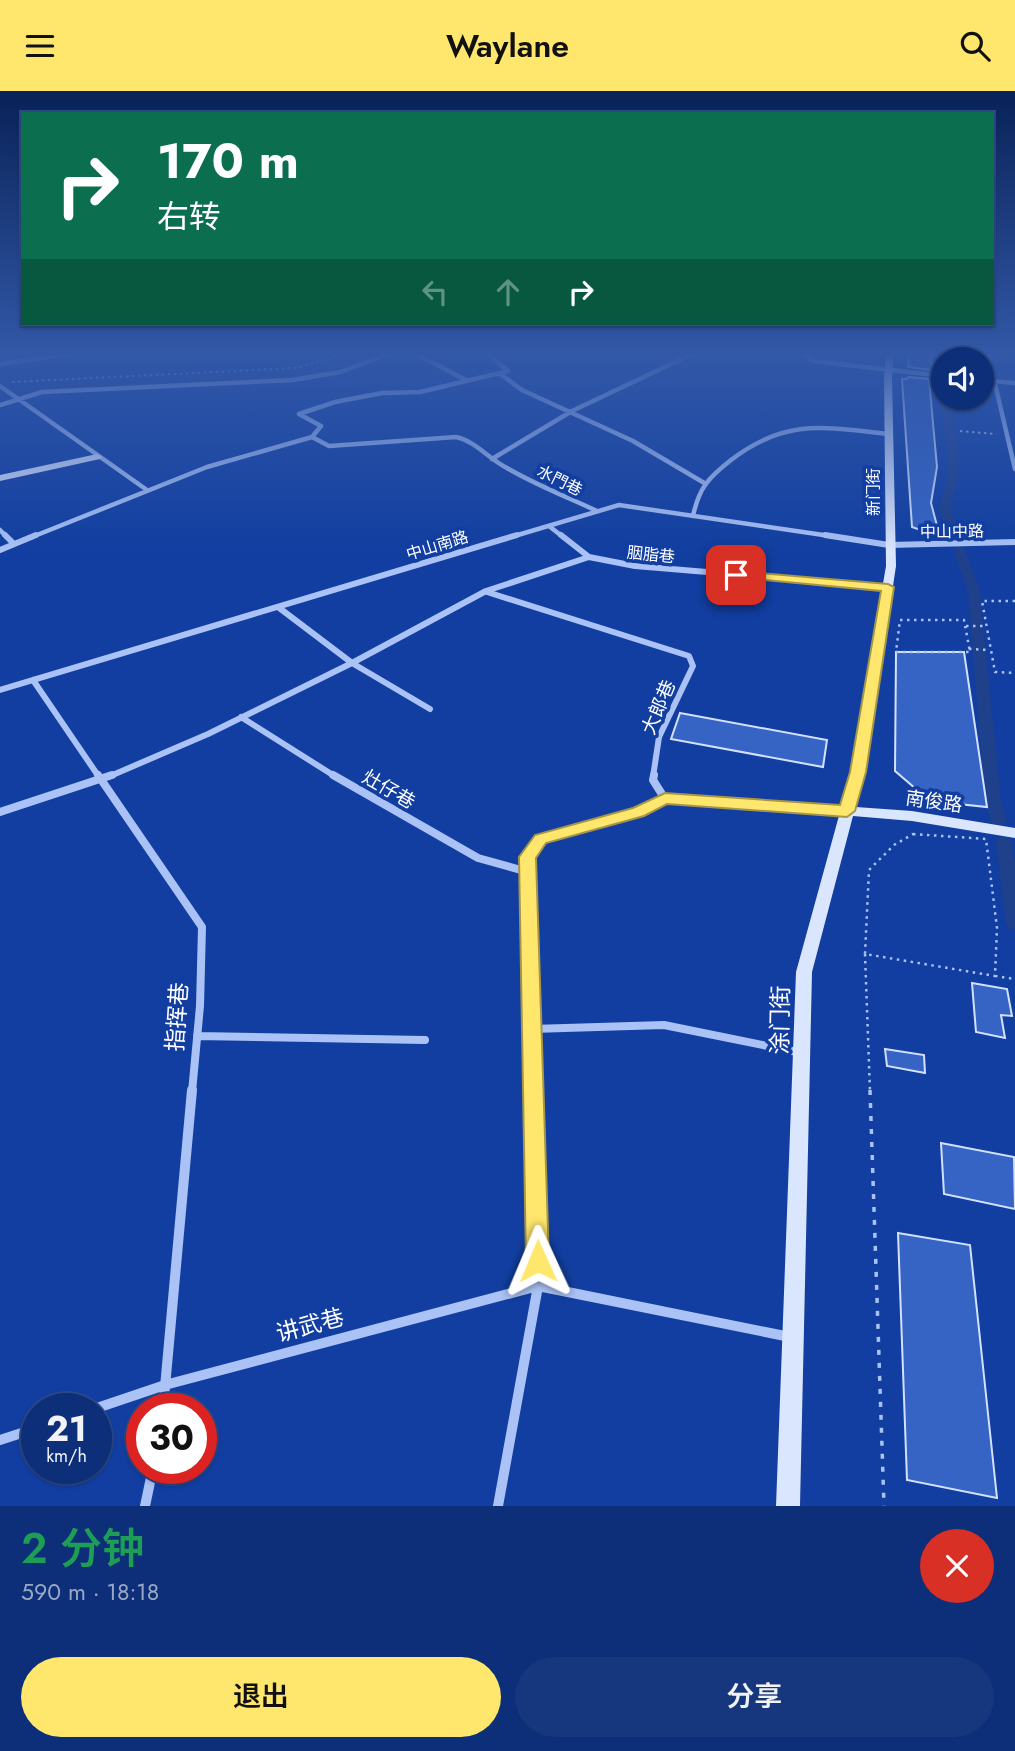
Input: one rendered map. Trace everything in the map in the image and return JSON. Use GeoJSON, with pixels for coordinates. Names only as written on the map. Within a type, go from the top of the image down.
{"type":"FeatureCollection","features":[{"type":"Feature","properties":{"kind":"main road","name":"新门街"},"geometry":{"type":"LineString","coordinates":[[889,420],[890,545]]}},
{"type":"Feature","properties":{"kind":"main road"},"geometry":{"type":"LineString","coordinates":[[0,478],[97,457]]}},
{"type":"Feature","properties":{"kind":"main road","name":"涂门街"},"geometry":{"type":"LineString","coordinates":[[788,1506],[804,972],[858,772],[891,566],[890,545]]}},
{"type":"Feature","properties":{"kind":"main road","name":"南俊路"},"geometry":{"type":"LineString","coordinates":[[847,811],[912,816],[1015,833]]}},
{"type":"Feature","properties":{"kind":"street"},"geometry":{"type":"LineString","coordinates":[[48,420],[147,491]]}},
{"type":"Feature","properties":{"kind":"street"},"geometry":{"type":"LineString","coordinates":[[0,550],[207,467],[312,437],[321,426],[310,420]]}},
{"type":"Feature","properties":{"kind":"street"},"geometry":{"type":"LineString","coordinates":[[492,459],[557,420]]}},
{"type":"Feature","properties":{"kind":"street"},"geometry":{"type":"LineString","coordinates":[[591,420],[634,441],[706,484]]}},
{"type":"Feature","properties":{"kind":"street"},"geometry":{"type":"LineString","coordinates":[[1003,420],[1015,469]]}},
{"type":"Feature","properties":{"kind":"street"},"geometry":{"type":"LineString","coordinates":[[693,516],[699,491],[728,463],[751,447],[785,431],[827,429],[889,434]]}},
{"type":"Feature","properties":{"kind":"street","name":"水門巷"},"geometry":{"type":"LineString","coordinates":[[312,437],[329,446],[456,437],[469,440],[475,450],[597,512]]}},
{"type":"Feature","properties":{"kind":"street","name":"中山南路"},"geometry":{"type":"LineString","coordinates":[[0,690],[620,505],[890,545]]}},
{"type":"Feature","properties":{"kind":"street","name":"胭脂巷"},"geometry":{"type":"LineString","coordinates":[[549,526],[589,558],[635,566],[888,587]]}},
{"type":"Feature","properties":{"kind":"street"},"geometry":{"type":"LineString","coordinates":[[0,530],[14,544]]}},
{"type":"Feature","properties":{"kind":"street","name":"中山中路"},"geometry":{"type":"LineString","coordinates":[[890,545],[1015,542]]}},
{"type":"Feature","properties":{"kind":"street"},"geometry":{"type":"LineString","coordinates":[[0,812],[101,780],[352,663],[486,591],[589,558]]}},
{"type":"Feature","properties":{"kind":"street","name":"大郎巷"},"geometry":{"type":"LineString","coordinates":[[486,591],[689,656],[693,666],[659,737],[653,780],[665,799]]}},
{"type":"Feature","properties":{"kind":"street"},"geometry":{"type":"LineString","coordinates":[[278,607],[352,663],[430,709]]}},
{"type":"Feature","properties":{"kind":"street","name":"指挥巷"},"geometry":{"type":"LineString","coordinates":[[33,680],[202,927],[197,1036],[164,1393]]}},
{"type":"Feature","properties":{"kind":"street","name":"灶仔巷"},"geometry":{"type":"LineString","coordinates":[[241,717],[338,778],[478,858],[528,872]]}},
{"type":"Feature","properties":{"kind":"street"},"geometry":{"type":"LineString","coordinates":[[498,1506],[538,1286],[527,857],[540,839],[638,812],[665,799],[847,811]]}},
{"type":"Feature","properties":{"kind":"street"},"geometry":{"type":"LineString","coordinates":[[532,1029],[664,1025],[802,1053]]}},
{"type":"Feature","properties":{"kind":"street"},"geometry":{"type":"LineString","coordinates":[[197,1036],[425,1040]]}},
{"type":"Feature","properties":{"kind":"street"},"geometry":{"type":"LineString","coordinates":[[538,1286],[794,1338]]}},
{"type":"Feature","properties":{"kind":"street","name":"讲武巷"},"geometry":{"type":"LineString","coordinates":[[112,1403],[165,1385],[538,1286]]}},
{"type":"Feature","properties":{"kind":"street"},"geometry":{"type":"LineString","coordinates":[[0,1440],[21,1433]]}},
{"type":"Feature","properties":{"kind":"street"},"geometry":{"type":"LineString","coordinates":[[145,1506],[150,1484]]}},
{"type":"Feature","properties":{"kind":"path"},"geometry":{"type":"LineString","coordinates":[[960,431],[1007,435]]}},
{"type":"Feature","properties":{"kind":"path"},"geometry":{"type":"LineString","coordinates":[[1015,601],[982,601],[995,671],[1015,673]]}},
{"type":"Feature","properties":{"kind":"path"},"geometry":{"type":"LineString","coordinates":[[964,620],[966,626],[970,652],[896,652],[900,621],[964,620]]}},
{"type":"Feature","properties":{"kind":"path"},"geometry":{"type":"LineString","coordinates":[[966,626],[986,626]]}},
{"type":"Feature","properties":{"kind":"path"},"geometry":{"type":"LineString","coordinates":[[969,649],[991,650]]}},
{"type":"Feature","properties":{"kind":"path"},"geometry":{"type":"LineString","coordinates":[[884,1506],[864,954],[869,870],[894,845],[913,834],[986,839],[997,928],[995,976]]}},
{"type":"Feature","properties":{"kind":"path"},"geometry":{"type":"LineString","coordinates":[[864,954],[1015,979]]}},
{"type":"Feature","properties":{"kind":"building"},"geometry":{"type":"Polygon","coordinates":[[[905,420],[933,420],[937,467],[931,503],[940,537],[912,527],[905,420]]]}},
{"type":"Feature","properties":{"kind":"building"},"geometry":{"type":"Polygon","coordinates":[[[896,652],[964,652],[987,807],[930,801],[895,771],[896,652]]]}},
{"type":"Feature","properties":{"kind":"building"},"geometry":{"type":"Polygon","coordinates":[[[680,713],[827,740],[823,767],[671,739],[680,713]]]}},
{"type":"Feature","properties":{"kind":"building"},"geometry":{"type":"Polygon","coordinates":[[[972,983],[1007,989],[1012,1016],[1001,1015],[1005,1038],[976,1032],[972,983]]]}},
{"type":"Feature","properties":{"kind":"building"},"geometry":{"type":"Polygon","coordinates":[[[885,1049],[924,1055],[925,1073],[887,1066],[885,1049]]]}},
{"type":"Feature","properties":{"kind":"building"},"geometry":{"type":"Polygon","coordinates":[[[941,1143],[1014,1157],[1015,1209],[944,1194],[941,1143]]]}},
{"type":"Feature","properties":{"kind":"building"},"geometry":{"type":"Polygon","coordinates":[[[898,1233],[970,1245],[997,1498],[907,1480],[898,1233]]]}},
{"type":"Feature","properties":{"kind":"waterway"},"geometry":{"type":"LineString","coordinates":[[948,420],[952,442],[952,477],[945,510],[955,538]]}},
{"type":"Feature","properties":{"kind":"waterway"},"geometry":{"type":"LineString","coordinates":[[959,549],[974,592],[993,801],[999,821]]}},
{"type":"Feature","properties":{"kind":"waterway"},"geometry":{"type":"LineString","coordinates":[[1004,841],[1015,923]]}},
{"type":"Feature","properties":{"kind":"route"},"geometry":{"type":"LineString","coordinates":[[538,1261],[527,857],[540,839],[638,812],[665,799],[847,811],[858,772],[888,587],[736,575]]}}]}
